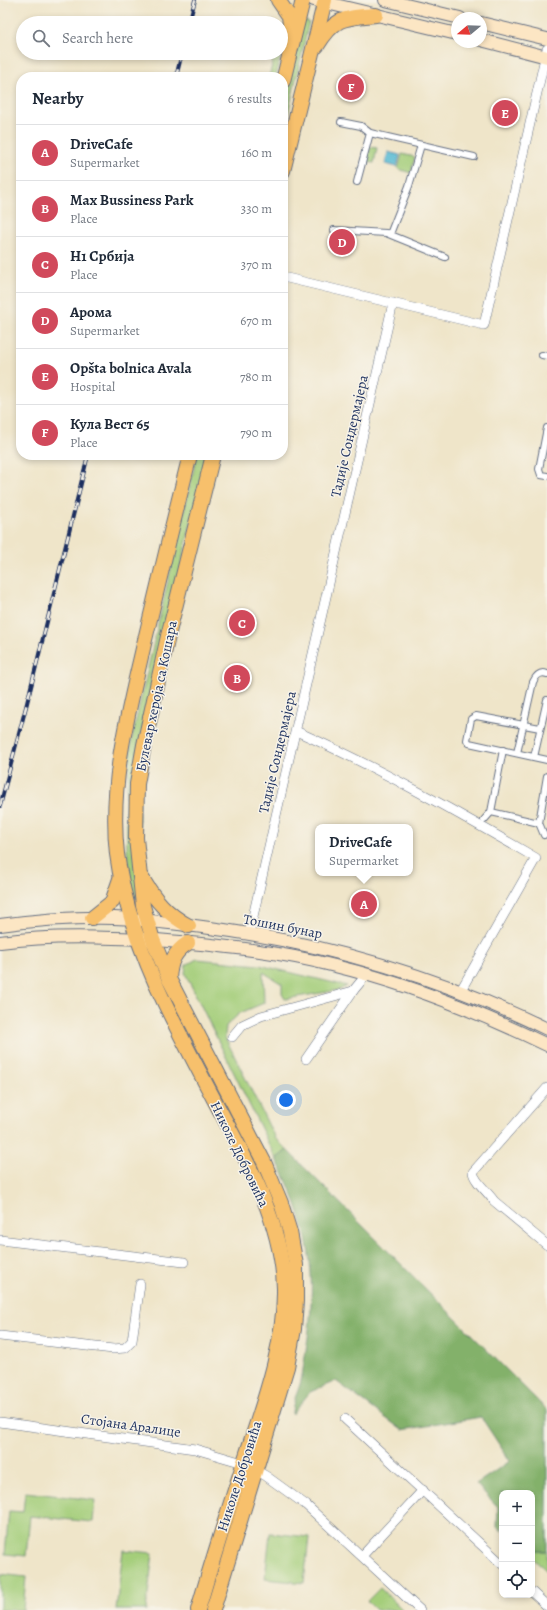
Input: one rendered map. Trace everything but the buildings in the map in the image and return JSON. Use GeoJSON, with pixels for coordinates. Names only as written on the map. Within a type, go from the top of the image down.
{"type":"FeatureCollection","features":[{"type":"Feature","properties":{"kind":"main road"},"geometry":{"type":"LineString","coordinates":[[278,0],[289,16],[291,47]]}},
{"type":"Feature","properties":{"kind":"main road"},"geometry":{"type":"LineString","coordinates":[[288,60],[303,0]]}},
{"type":"Feature","properties":{"kind":"main road"},"geometry":{"type":"LineString","coordinates":[[385,0],[451,16]]}},
{"type":"Feature","properties":{"kind":"main road"},"geometry":{"type":"LineString","coordinates":[[288,151],[311,57],[321,1],[451,33]]}},
{"type":"Feature","properties":{"kind":"main road"},"geometry":{"type":"LineString","coordinates":[[311,57],[331,26],[338,21],[376,15]]}},
{"type":"Feature","properties":{"kind":"main road"},"geometry":{"type":"LineString","coordinates":[[487,24],[547,39]]}},
{"type":"Feature","properties":{"kind":"main road"},"geometry":{"type":"LineString","coordinates":[[487,41],[546,54]]}},
{"type":"Feature","properties":{"kind":"main road"},"geometry":{"type":"LineString","coordinates":[[285,72],[288,60]]}},
{"type":"Feature","properties":{"kind":"main road","name":"Булевар хероја са Кошара"},"geometry":{"type":"LineString","coordinates":[[130,919],[117,851],[115,805],[121,742],[189,460]]}},
{"type":"Feature","properties":{"kind":"main road","name":"Булевар хероја са Кошара"},"geometry":{"type":"LineString","coordinates":[[153,940],[146,920],[140,875],[136,811],[137,784],[168,636],[212,460]]}},
{"type":"Feature","properties":{"kind":"main road"},"geometry":{"type":"LineString","coordinates":[[140,875],[158,903],[178,920],[189,926]]}},
{"type":"Feature","properties":{"kind":"main road"},"geometry":{"type":"LineString","coordinates":[[92,918],[112,902],[121,877]]}},
{"type":"Feature","properties":{"kind":"main road","name":"Тошин бунар"},"geometry":{"type":"LineString","coordinates":[[0,925],[92,918],[130,919],[249,934],[339,952],[461,990],[547,1029]]}},
{"type":"Feature","properties":{"kind":"main road","name":"Николе Добровића"},"geometry":{"type":"LineString","coordinates":[[130,919],[165,1004],[258,1186],[273,1226],[279,1250],[284,1288],[280,1331],[250,1466],[213,1610]]}},
{"type":"Feature","properties":{"kind":"main road","name":"Тошин бунар"},"geometry":{"type":"LineString","coordinates":[[0,942],[46,938],[137,938],[275,954],[367,974],[458,1005],[547,1045]]}},
{"type":"Feature","properties":{"kind":"main road","name":"Николе Добровића"},"geometry":{"type":"LineString","coordinates":[[153,940],[170,979],[264,1162],[286,1218],[293,1247],[296,1270],[296,1301],[292,1340],[287,1367],[250,1466],[216,1546],[198,1610]]}},
{"type":"Feature","properties":{"kind":"main road"},"geometry":{"type":"LineString","coordinates":[[170,979],[170,967],[175,955],[188,943]]}},
{"type":"Feature","properties":{"kind":"street"},"geometry":{"type":"LineString","coordinates":[[288,278],[484,325],[546,54]]}},
{"type":"Feature","properties":{"kind":"street"},"geometry":{"type":"LineString","coordinates":[[341,122],[361,126],[370,133],[474,157]]}},
{"type":"Feature","properties":{"kind":"street"},"geometry":{"type":"LineString","coordinates":[[357,182],[370,133]]}},
{"type":"Feature","properties":{"kind":"street"},"geometry":{"type":"LineString","coordinates":[[390,234],[408,186],[421,145]]}},
{"type":"Feature","properties":{"kind":"street"},"geometry":{"type":"LineString","coordinates":[[334,230],[390,234],[445,257]]}},
{"type":"Feature","properties":{"kind":"street","name":"Тадије Сондермајера"},"geometry":{"type":"LineString","coordinates":[[249,934],[393,303]]}},
{"type":"Feature","properties":{"kind":"street"},"geometry":{"type":"LineString","coordinates":[[547,428],[540,464],[540,472],[547,476]]}},
{"type":"Feature","properties":{"kind":"street"},"geometry":{"type":"LineString","coordinates":[[540,464],[547,466]]}},
{"type":"Feature","properties":{"kind":"street"},"geometry":{"type":"LineString","coordinates":[[517,753],[533,682],[539,674],[547,671]]}},
{"type":"Feature","properties":{"kind":"street"},"geometry":{"type":"LineString","coordinates":[[534,757],[547,700]]}},
{"type":"Feature","properties":{"kind":"street"},"geometry":{"type":"LineString","coordinates":[[540,728],[476,716],[471,719],[467,737],[469,743],[547,760]]}},
{"type":"Feature","properties":{"kind":"street"},"geometry":{"type":"LineString","coordinates":[[296,731],[348,754],[386,774],[536,858],[461,990]]}},
{"type":"Feature","properties":{"kind":"street"},"geometry":{"type":"LineString","coordinates":[[484,820],[491,812],[503,750]]}},
{"type":"Feature","properties":{"kind":"street"},"geometry":{"type":"LineString","coordinates":[[544,835],[539,823],[547,776]]}},
{"type":"Feature","properties":{"kind":"street"},"geometry":{"type":"LineString","coordinates":[[491,812],[539,823]]}},
{"type":"Feature","properties":{"kind":"street"},"geometry":{"type":"LineString","coordinates":[[306,1059],[353,991],[367,974]]}},
{"type":"Feature","properties":{"kind":"street"},"geometry":{"type":"LineString","coordinates":[[232,1037],[242,1025],[261,1016],[353,991]]}},
{"type":"Feature","properties":{"kind":"street"},"geometry":{"type":"LineString","coordinates":[[547,1088],[473,1172],[476,1181],[488,1192],[494,1201],[547,1244]]}},
{"type":"Feature","properties":{"kind":"street"},"geometry":{"type":"LineString","coordinates":[[0,1240],[184,1262]]}},
{"type":"Feature","properties":{"kind":"street"},"geometry":{"type":"LineString","coordinates":[[0,1336],[122,1349],[132,1342],[140,1284]]}},
{"type":"Feature","properties":{"kind":"street"},"geometry":{"type":"LineString","coordinates":[[345,1419],[500,1562]]}},
{"type":"Feature","properties":{"kind":"street","name":"Стојана Аралице"},"geometry":{"type":"LineString","coordinates":[[0,1422],[194,1449],[250,1466],[306,1505],[420,1610]]}},
{"type":"Feature","properties":{"kind":"street"},"geometry":{"type":"LineString","coordinates":[[362,1556],[423,1490]]}},
{"type":"Feature","properties":{"kind":"street"},"geometry":{"type":"LineString","coordinates":[[535,1595],[547,1606]]}},
{"type":"Feature","properties":{"kind":"green space"},"geometry":{"type":"Polygon","coordinates":[[[302,20],[309,22],[288,113],[288,79],[302,20]]]}},
{"type":"Feature","properties":{"kind":"green space"},"geometry":{"type":"Polygon","coordinates":[[[273,60],[280,60],[277,72],[270,72],[273,60]]]}},
{"type":"Feature","properties":{"kind":"green space"},"geometry":{"type":"Polygon","coordinates":[[[370,147],[377,148],[374,163],[367,162],[370,147]]]}},
{"type":"Feature","properties":{"kind":"green space"},"geometry":{"type":"Polygon","coordinates":[[[402,154],[415,157],[411,173],[398,169],[402,154]]]}},
{"type":"Feature","properties":{"kind":"green space"},"geometry":{"type":"Polygon","coordinates":[[[196,460],[206,460],[138,749],[140,898],[133,898],[127,852],[126,797],[131,742],[196,460]]]}},
{"type":"Feature","properties":{"kind":"green space"},"geometry":{"type":"Polygon","coordinates":[[[197,959],[259,965],[347,986],[339,990],[285,999],[282,994],[282,984],[263,972],[264,1003],[240,1013],[226,1026],[225,1037],[275,1138],[287,1150],[276,1159],[185,973],[186,965],[197,959]]]}},
{"type":"Feature","properties":{"kind":"green space"},"geometry":{"type":"Polygon","coordinates":[[[287,1150],[547,1410],[547,1551],[535,1551],[535,1490],[499,1490],[499,1529],[497,1527],[498,1507],[476,1484],[510,1461],[481,1417],[402,1430],[336,1381],[310,1392],[292,1414],[294,1401],[301,1381],[310,1324],[311,1275],[309,1252],[304,1230],[288,1184],[276,1159],[287,1150]]]}},
{"type":"Feature","properties":{"kind":"green space"},"geometry":{"type":"Polygon","coordinates":[[[25,1492],[95,1500],[93,1522],[30,1516],[26,1556],[5,1554],[9,1511],[23,1512],[25,1492]]]}},
{"type":"Feature","properties":{"kind":"green space"},"geometry":{"type":"Polygon","coordinates":[[[270,1533],[309,1537],[304,1583],[265,1579],[270,1533]]]}},
{"type":"Feature","properties":{"kind":"green space"},"geometry":{"type":"Polygon","coordinates":[[[123,1550],[153,1553],[146,1610],[116,1610],[123,1550]]]}},
{"type":"Feature","properties":{"kind":"green space"},"geometry":{"type":"Polygon","coordinates":[[[535,1551],[547,1551],[547,1571],[535,1560],[535,1551]]]}},
{"type":"Feature","properties":{"kind":"green space"},"geometry":{"type":"Polygon","coordinates":[[[0,1574],[26,1577],[23,1610],[0,1610],[0,1574]]]}},
{"type":"Feature","properties":{"kind":"green space"},"geometry":{"type":"Polygon","coordinates":[[[380,1588],[403,1610],[376,1610],[367,1601],[380,1588]]]}},
{"type":"Feature","properties":{"kind":"water"},"geometry":{"type":"Polygon","coordinates":[[[388,152],[400,155],[397,167],[385,164],[388,152]]]}},
{"type":"Feature","properties":{"kind":"railway"},"geometry":{"type":"LineString","coordinates":[[191,16],[195,0]]}},
{"type":"Feature","properties":{"kind":"railway"},"geometry":{"type":"LineString","coordinates":[[177,72],[180,60]]}},
{"type":"Feature","properties":{"kind":"railway"},"geometry":{"type":"LineString","coordinates":[[0,806],[87,460]]}},
{"type":"Feature","properties":{"kind":"place","name":"Кула Вест 65"},"geometry":{"type":"Point","coordinates":[351,87]}},
{"type":"Feature","properties":{"kind":"place","name":"Opšta bolnica Avala"},"geometry":{"type":"Point","coordinates":[505,113]}},
{"type":"Feature","properties":{"kind":"place","name":"Арома"},"geometry":{"type":"Point","coordinates":[342,242]}},
{"type":"Feature","properties":{"kind":"place","name":"Н1 Србија"},"geometry":{"type":"Point","coordinates":[242,623]}},
{"type":"Feature","properties":{"kind":"place","name":"Max Bussiness Park"},"geometry":{"type":"Point","coordinates":[237,678]}},
{"type":"Feature","properties":{"kind":"place","name":"DriveCafe"},"geometry":{"type":"Point","coordinates":[364,904]}}]}
